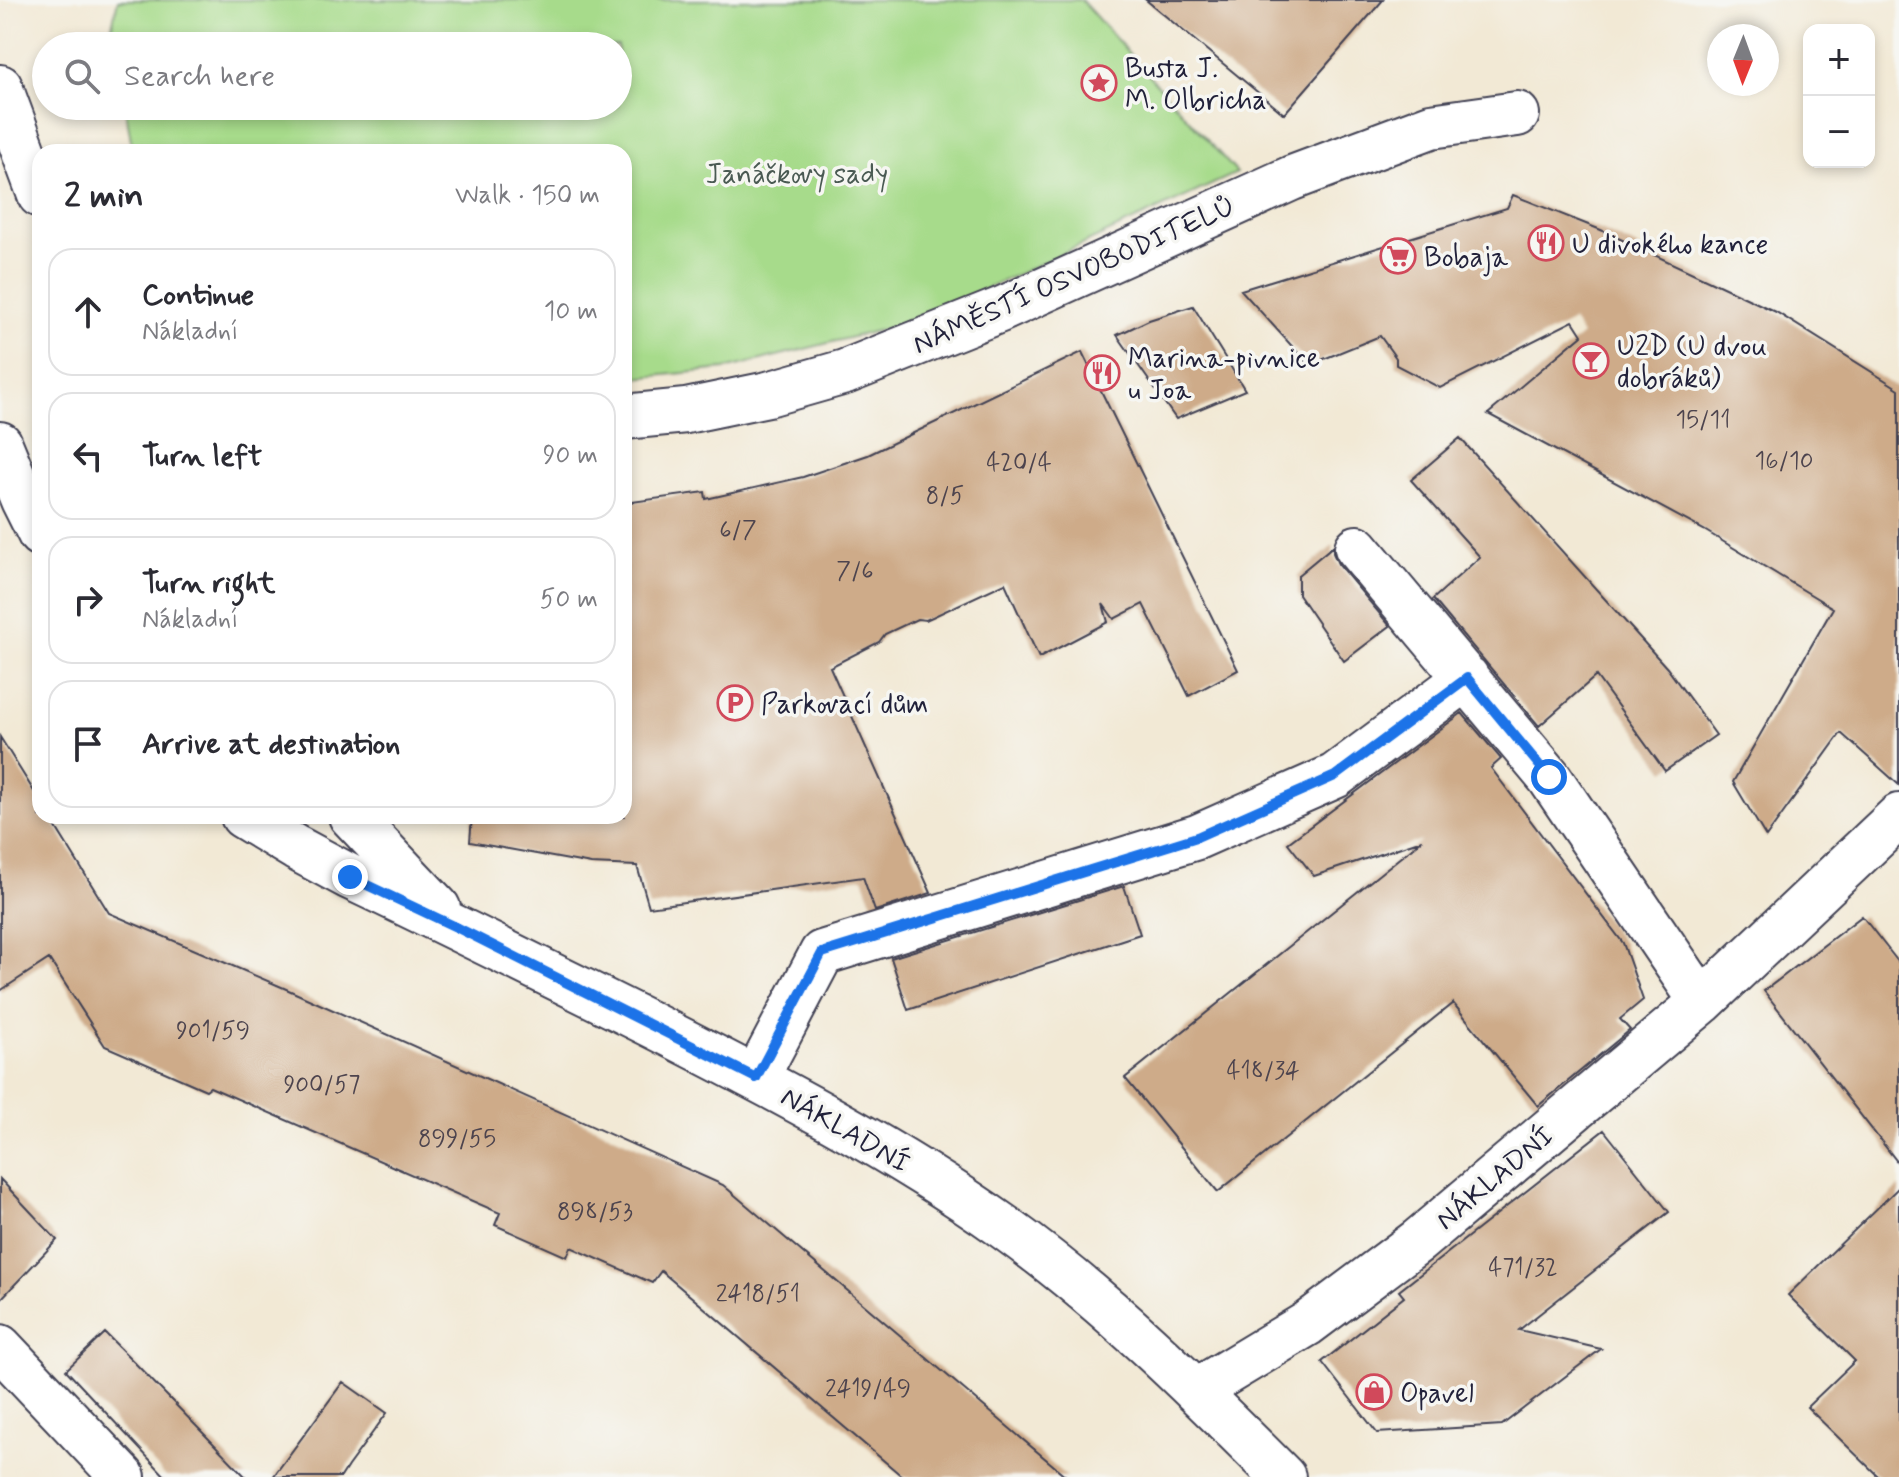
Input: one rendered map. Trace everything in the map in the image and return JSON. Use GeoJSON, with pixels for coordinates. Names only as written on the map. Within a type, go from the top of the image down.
{"type":"FeatureCollection","features":[{"type":"Feature","properties":{"kind":"street"},"geometry":{"type":"LineString","coordinates":[[0,87],[32,173]]}},
{"type":"Feature","properties":{"kind":"street","name":"NÁMĚSTÍ OSVOBODITELŮ"},"geometry":{"type":"LineString","coordinates":[[632,416],[686,411],[768,394],[845,372],[1000,310],[1292,178],[1431,126],[1517,114]]}},
{"type":"Feature","properties":{"kind":"street"},"geometry":{"type":"LineString","coordinates":[[0,444],[32,518]]}},
{"type":"Feature","properties":{"kind":"street"},"geometry":{"type":"LineString","coordinates":[[1357,548],[1549,777],[1702,1002]]}},
{"type":"Feature","properties":{"kind":"street"},"geometry":{"type":"LineString","coordinates":[[756,1078],[822,953],[1197,837],[1335,776],[1467,678]]}},
{"type":"Feature","properties":{"kind":"street","name":"NÁKLADNÍ"},"geometry":{"type":"LineString","coordinates":[[1196,1391],[1307,1324],[1418,1241],[1702,1002],[1899,816]]}},
{"type":"Feature","properties":{"kind":"street","name":"NÁKLADNÍ"},"geometry":{"type":"LineString","coordinates":[[256,824],[309,856],[756,1078],[885,1149],[1005,1228],[1112,1312],[1283,1477]]}},
{"type":"Feature","properties":{"kind":"street","name":"NÁKLADNÍ"},"geometry":{"type":"LineString","coordinates":[[359,824],[456,927]]}},
{"type":"Feature","properties":{"kind":"street"},"geometry":{"type":"LineString","coordinates":[[0,1347],[123,1477]]}},
{"type":"Feature","properties":{"kind":"green space","name":"Janáčkovy sady"},"geometry":{"type":"Polygon","coordinates":[[[118,0],[1081,0],[1237,173],[916,321],[725,369],[632,378],[632,144],[132,144],[127,120],[632,120],[632,32],[111,32],[118,0]]]}},
{"type":"Feature","properties":{"kind":"building"},"geometry":{"type":"Polygon","coordinates":[[[1146,0],[1383,0],[1284,114],[1146,0]]]}},
{"type":"Feature","properties":{"kind":"building"},"geometry":{"type":"Polygon","coordinates":[[[1513,195],[1601,230],[1776,312],[1899,389],[1899,785],[1841,733],[1766,837],[1733,782],[1833,608],[1704,530],[1488,414],[1582,335],[1573,321],[1440,388],[1396,365],[1396,358],[1380,336],[1309,365],[1241,290],[1507,208],[1513,195]]]}},
{"type":"Feature","properties":{"kind":"building"},"geometry":{"type":"Polygon","coordinates":[[[1193,306],[1245,390],[1176,419],[1117,335],[1149,320],[1193,306]]]}},
{"type":"Feature","properties":{"kind":"building"},"geometry":{"type":"Polygon","coordinates":[[[1082,352],[1238,670],[1189,696],[1143,604],[1114,619],[1103,604],[1108,622],[1039,658],[1005,583],[926,620],[917,619],[885,634],[879,642],[830,667],[931,893],[875,911],[863,877],[649,907],[637,866],[591,864],[470,842],[471,824],[632,824],[632,502],[705,492],[706,499],[803,477],[868,455],[1082,352]]]}},
{"type":"Feature","properties":{"kind":"building"},"geometry":{"type":"Polygon","coordinates":[[[1460,438],[1667,668],[1716,735],[1665,771],[1596,676],[1539,726],[1433,599],[1480,557],[1411,480],[1460,438]]]}},
{"type":"Feature","properties":{"kind":"building"},"geometry":{"type":"Polygon","coordinates":[[[1333,546],[1338,564],[1390,626],[1344,661],[1298,594],[1298,575],[1333,546]]]}},
{"type":"Feature","properties":{"kind":"building"},"geometry":{"type":"Polygon","coordinates":[[[1462,713],[1501,759],[1491,768],[1623,943],[1643,1000],[1620,1019],[1630,1030],[1538,1106],[1453,1003],[1218,1192],[1125,1078],[1422,840],[1314,876],[1288,843],[1462,713]]]}},
{"type":"Feature","properties":{"kind":"building"},"geometry":{"type":"Polygon","coordinates":[[[0,737],[32,788],[32,824],[54,824],[109,913],[723,1185],[1067,1477],[903,1477],[661,1271],[652,1283],[571,1247],[567,1257],[495,1225],[500,1213],[210,1087],[206,1090],[105,1046],[49,959],[0,991],[0,737]]]}},
{"type":"Feature","properties":{"kind":"building"},"geometry":{"type":"Polygon","coordinates":[[[1124,886],[1140,934],[908,1010],[891,958],[1124,886]]]}},
{"type":"Feature","properties":{"kind":"building"},"geometry":{"type":"Polygon","coordinates":[[[1862,916],[1899,963],[1899,1164],[1764,991],[1862,916]]]}},
{"type":"Feature","properties":{"kind":"building"},"geometry":{"type":"Polygon","coordinates":[[[1604,1130],[1669,1212],[1519,1330],[1601,1349],[1502,1425],[1377,1433],[1322,1362],[1404,1297],[1399,1291],[1604,1130]]]}},
{"type":"Feature","properties":{"kind":"building"},"geometry":{"type":"Polygon","coordinates":[[[0,1179],[57,1240],[0,1300],[0,1179]]]}},
{"type":"Feature","properties":{"kind":"building"},"geometry":{"type":"Polygon","coordinates":[[[1899,1187],[1899,1477],[1879,1477],[1807,1407],[1855,1361],[1788,1295],[1899,1187]]]}},
{"type":"Feature","properties":{"kind":"building"},"geometry":{"type":"Polygon","coordinates":[[[105,1333],[246,1477],[166,1477],[66,1370],[105,1333]]]}},
{"type":"Feature","properties":{"kind":"building"},"geometry":{"type":"Polygon","coordinates":[[[343,1382],[387,1413],[341,1477],[273,1477],[343,1382]]]}},
{"type":"Feature","properties":{"kind":"place","name":"Busta J. M. Olbricha"},"geometry":{"type":"Point","coordinates":[1099,83]}},
{"type":"Feature","properties":{"kind":"place","name":"U divokého kance"},"geometry":{"type":"Point","coordinates":[1546,243]}},
{"type":"Feature","properties":{"kind":"place","name":"Bobaja"},"geometry":{"type":"Point","coordinates":[1398,256]}},
{"type":"Feature","properties":{"kind":"place","name":"U2D (U dvou dobráků)"},"geometry":{"type":"Point","coordinates":[1591,361]}},
{"type":"Feature","properties":{"kind":"place","name":"Marina-pivnice u Joa"},"geometry":{"type":"Point","coordinates":[1102,373]}},
{"type":"Feature","properties":{"kind":"place","name":"Parkovací dům"},"geometry":{"type":"Point","coordinates":[735,703]}},
{"type":"Feature","properties":{"kind":"place","name":"Opavel"},"geometry":{"type":"Point","coordinates":[1374,1392]}},
{"type":"Feature","properties":{"kind":"route"},"geometry":{"type":"LineString","coordinates":[[350,877],[756,1078],[822,953],[1197,837],[1335,776],[1467,678],[1549,777]]}}]}
